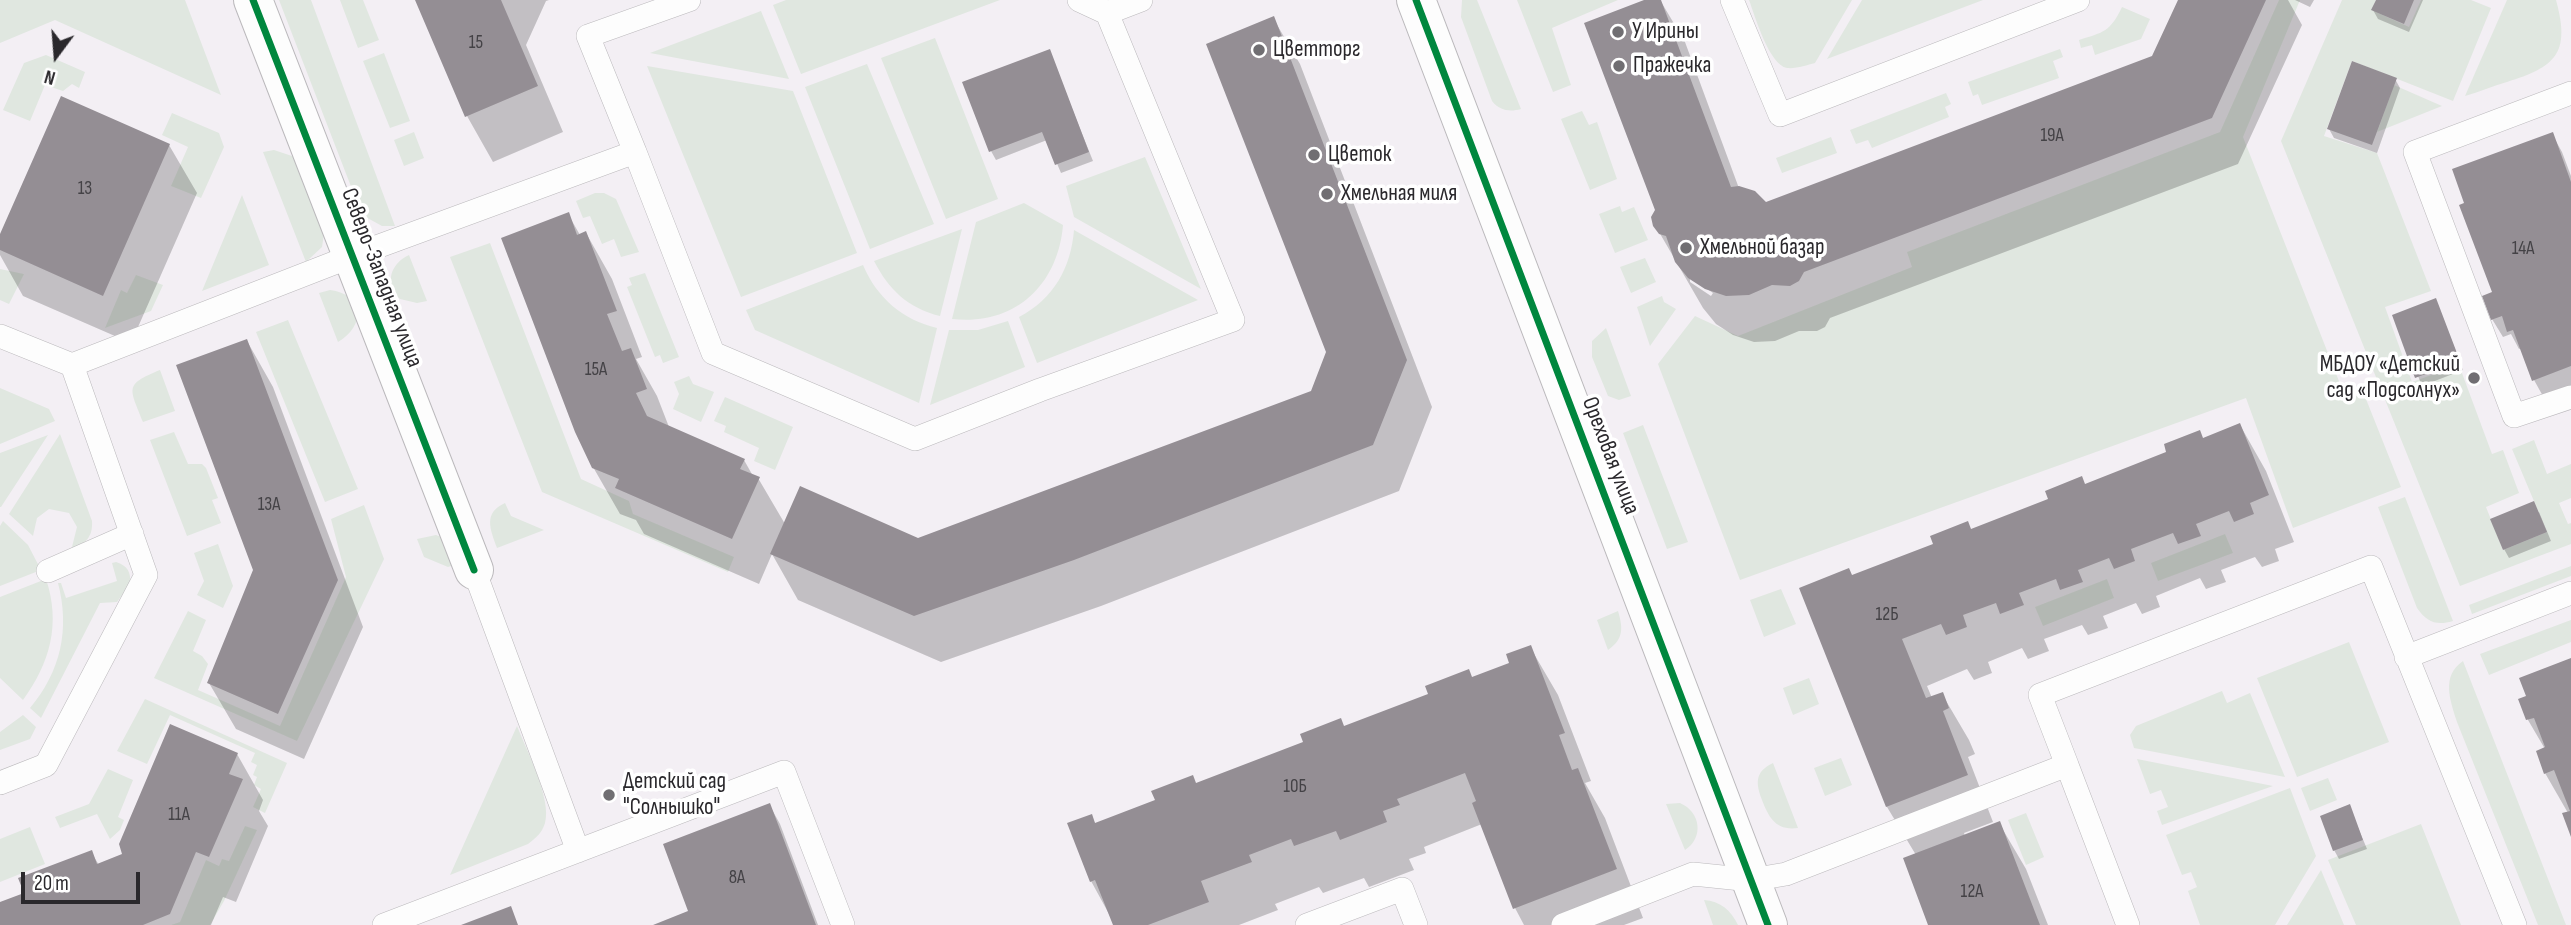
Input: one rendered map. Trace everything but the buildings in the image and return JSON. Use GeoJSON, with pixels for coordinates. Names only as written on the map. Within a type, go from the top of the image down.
{"type":"FeatureCollection","features":[{"type":"Feature","properties":{"kind":"street","name":"Северо-Западная улица"},"geometry":{"type":"LineString","coordinates":[[253,0],[474,570]]}},
{"type":"Feature","properties":{"kind":"street","name":"Ореховая улица"},"geometry":{"type":"LineString","coordinates":[[1416,0],[1768,925]]}},
{"type":"Feature","properties":{"kind":"lane"},"geometry":{"type":"LineString","coordinates":[[689,0],[588,36],[713,353],[915,439],[1233,320],[1107,13],[1079,0]]}},
{"type":"Feature","properties":{"kind":"lane"},"geometry":{"type":"LineString","coordinates":[[1107,13],[1141,0]]}},
{"type":"Feature","properties":{"kind":"lane"},"geometry":{"type":"LineString","coordinates":[[1732,0],[1780,115],[2078,0]]}},
{"type":"Feature","properties":{"kind":"lane"},"geometry":{"type":"LineString","coordinates":[[2571,93],[2415,152],[2514,416],[2571,397]]}},
{"type":"Feature","properties":{"kind":"lane"},"geometry":{"type":"LineString","coordinates":[[0,336],[72,365],[352,256],[635,152]]}},
{"type":"Feature","properties":{"kind":"lane"},"geometry":{"type":"LineString","coordinates":[[0,783],[46,765],[146,575],[72,365]]}},
{"type":"Feature","properties":{"kind":"lane"},"geometry":{"type":"LineString","coordinates":[[48,571],[132,534]]}},
{"type":"Feature","properties":{"kind":"lane"},"geometry":{"type":"LineString","coordinates":[[2128,925],[2040,695],[2371,567],[2515,925]]}},
{"type":"Feature","properties":{"kind":"lane"},"geometry":{"type":"LineString","coordinates":[[474,570],[578,851]]}},
{"type":"Feature","properties":{"kind":"lane"},"geometry":{"type":"LineString","coordinates":[[2406,657],[2571,593]]}},
{"type":"Feature","properties":{"kind":"lane"},"geometry":{"type":"LineString","coordinates":[[1563,925],[1693,874],[1751,880],[1786,874],[2067,765]]}},
{"type":"Feature","properties":{"kind":"lane"},"geometry":{"type":"LineString","coordinates":[[384,925],[784,772],[843,925]]}},
{"type":"Feature","properties":{"kind":"lane"},"geometry":{"type":"LineString","coordinates":[[1307,925],[1402,889],[1416,925]]}},
{"type":"Feature","properties":{"kind":"shaded area"},"geometry":{"type":"Polygon","coordinates":[[[0,0],[185,0],[221,95],[55,20],[0,43],[0,0]]]}},
{"type":"Feature","properties":{"kind":"shaded area"},"geometry":{"type":"Polygon","coordinates":[[[279,0],[311,0],[395,226],[382,226],[362,215],[279,0]]]}},
{"type":"Feature","properties":{"kind":"shaded area"},"geometry":{"type":"Polygon","coordinates":[[[340,0],[363,0],[379,40],[358,48],[340,0]]]}},
{"type":"Feature","properties":{"kind":"shaded area"},"geometry":{"type":"Polygon","coordinates":[[[786,0],[1000,0],[801,74],[773,5],[786,0]]]}},
{"type":"Feature","properties":{"kind":"shaded area"},"geometry":{"type":"Polygon","coordinates":[[[1462,0],[1477,0],[1521,109],[1505,110],[1492,101],[1461,17],[1462,0]]]}},
{"type":"Feature","properties":{"kind":"shaded area"},"geometry":{"type":"Polygon","coordinates":[[[1517,0],[1618,0],[1552,28],[1571,85],[1553,92],[1517,0]]]}},
{"type":"Feature","properties":{"kind":"shaded area"},"geometry":{"type":"Polygon","coordinates":[[[1749,0],[1852,0],[1815,63],[1787,68],[1774,58],[1749,0]]]}},
{"type":"Feature","properties":{"kind":"shaded area"},"geometry":{"type":"Polygon","coordinates":[[[1862,0],[1983,0],[1827,59],[1862,0]]]}},
{"type":"Feature","properties":{"kind":"shaded area"},"geometry":{"type":"Polygon","coordinates":[[[2279,0],[2300,0],[2243,137],[2346,399],[2364,394],[2401,487],[2293,528],[2246,398],[1740,580],[1658,364],[1695,316],[1738,336],[1912,267],[1907,252],[2220,132],[2279,0]]]}},
{"type":"Feature","properties":{"kind":"shaded area"},"geometry":{"type":"Polygon","coordinates":[[[2342,0],[2376,0],[2372,10],[2409,27],[2421,0],[2471,0],[2491,8],[2453,101],[2352,61],[2324,136],[2377,153],[2431,291],[2385,307],[2412,382],[2459,365],[2492,454],[2503,450],[2519,493],[2486,507],[2503,550],[2547,532],[2512,449],[2534,440],[2547,474],[2571,464],[2571,498],[2559,503],[2568,524],[2571,523],[2571,544],[2460,586],[2281,141],[2342,0]]]}},
{"type":"Feature","properties":{"kind":"shaded area"},"geometry":{"type":"Polygon","coordinates":[[[2507,0],[2556,0],[2560,18],[2560,46],[2548,64],[2537,70],[2465,96],[2507,0]]]}},
{"type":"Feature","properties":{"kind":"shaded area"},"geometry":{"type":"Polygon","coordinates":[[[2122,7],[2150,19],[2141,39],[2095,55],[2092,45],[2081,48],[2079,40],[2105,30],[2114,22],[2122,7]]]}},
{"type":"Feature","properties":{"kind":"shaded area"},"geometry":{"type":"Polygon","coordinates":[[[761,11],[789,79],[650,53],[761,11]]]}},
{"type":"Feature","properties":{"kind":"shaded area"},"geometry":{"type":"Polygon","coordinates":[[[935,38],[998,199],[946,219],[881,58],[935,38]]]}},
{"type":"Feature","properties":{"kind":"shaded area"},"geometry":{"type":"Polygon","coordinates":[[[2060,49],[2063,57],[2053,61],[2059,78],[1982,105],[1978,94],[1973,96],[1968,82],[2060,49]]]}},
{"type":"Feature","properties":{"kind":"shaded area"},"geometry":{"type":"Polygon","coordinates":[[[384,53],[410,121],[390,128],[363,61],[384,53]]]}},
{"type":"Feature","properties":{"kind":"shaded area"},"geometry":{"type":"Polygon","coordinates":[[[46,55],[85,72],[79,88],[72,84],[63,91],[45,85],[30,121],[3,110],[24,63],[46,55]]]}},
{"type":"Feature","properties":{"kind":"shaded area"},"geometry":{"type":"Polygon","coordinates":[[[867,64],[934,224],[870,249],[805,87],[867,64]]]}},
{"type":"Feature","properties":{"kind":"shaded area"},"geometry":{"type":"Polygon","coordinates":[[[647,66],[793,91],[857,253],[741,297],[647,66]]]}},
{"type":"Feature","properties":{"kind":"shaded area"},"geometry":{"type":"Polygon","coordinates":[[[2394,85],[2442,106],[2377,132],[2394,85]]]}},
{"type":"Feature","properties":{"kind":"shaded area"},"geometry":{"type":"Polygon","coordinates":[[[1946,93],[1951,104],[1945,107],[1949,117],[1872,148],[1868,140],[1856,144],[1850,130],[1946,93]]]}},
{"type":"Feature","properties":{"kind":"shaded area"},"geometry":{"type":"Polygon","coordinates":[[[1582,111],[1589,125],[1597,122],[1617,179],[1590,190],[1561,119],[1582,111]]]}},
{"type":"Feature","properties":{"kind":"shaded area"},"geometry":{"type":"Polygon","coordinates":[[[172,113],[219,133],[224,147],[201,198],[171,186],[188,147],[162,135],[172,113]]]}},
{"type":"Feature","properties":{"kind":"shaded area"},"geometry":{"type":"Polygon","coordinates":[[[414,132],[424,158],[404,166],[394,140],[414,132]]]}},
{"type":"Feature","properties":{"kind":"shaded area"},"geometry":{"type":"Polygon","coordinates":[[[1831,137],[1837,153],[1782,173],[1776,158],[1831,137]]]}},
{"type":"Feature","properties":{"kind":"shaded area"},"geometry":{"type":"Polygon","coordinates":[[[274,150],[292,156],[299,162],[325,228],[322,247],[306,262],[263,152],[274,150]]]}},
{"type":"Feature","properties":{"kind":"shaded area"},"geometry":{"type":"Polygon","coordinates":[[[1145,157],[1201,289],[1074,217],[1066,186],[1145,157]]]}},
{"type":"Feature","properties":{"kind":"shaded area"},"geometry":{"type":"Polygon","coordinates":[[[595,193],[604,193],[616,199],[639,252],[621,257],[614,239],[602,244],[590,216],[583,218],[576,201],[595,193]]]}},
{"type":"Feature","properties":{"kind":"shaded area"},"geometry":{"type":"Polygon","coordinates":[[[242,195],[269,265],[202,291],[242,195]]]}},
{"type":"Feature","properties":{"kind":"shaded area"},"geometry":{"type":"Polygon","coordinates":[[[1024,203],[1063,225],[1059,247],[1042,283],[1029,297],[995,316],[952,319],[976,222],[1024,203]]]}},
{"type":"Feature","properties":{"kind":"shaded area"},"geometry":{"type":"Polygon","coordinates":[[[1620,206],[1622,212],[1634,207],[1648,240],[1615,253],[1599,214],[1620,206]]]}},
{"type":"Feature","properties":{"kind":"shaded area"},"geometry":{"type":"Polygon","coordinates":[[[962,229],[940,316],[909,303],[886,281],[874,261],[962,229]]]}},
{"type":"Feature","properties":{"kind":"shaded area"},"geometry":{"type":"Polygon","coordinates":[[[1074,230],[1198,300],[1037,363],[1019,317],[1042,301],[1058,281],[1069,257],[1074,230]]]}},
{"type":"Feature","properties":{"kind":"shaded area"},"geometry":{"type":"Polygon","coordinates":[[[490,243],[581,479],[629,501],[633,514],[734,557],[728,572],[542,492],[450,257],[490,243]]]}},
{"type":"Feature","properties":{"kind":"shaded area"},"geometry":{"type":"Polygon","coordinates":[[[409,255],[427,301],[417,303],[400,299],[392,287],[391,275],[394,269],[409,255]]]}},
{"type":"Feature","properties":{"kind":"shaded area"},"geometry":{"type":"Polygon","coordinates":[[[1645,258],[1656,282],[1631,293],[1620,267],[1645,258]]]}},
{"type":"Feature","properties":{"kind":"shaded area"},"geometry":{"type":"Polygon","coordinates":[[[863,265],[876,288],[892,306],[913,319],[937,328],[919,403],[755,330],[746,310],[863,265]]]}},
{"type":"Feature","properties":{"kind":"shaded area"},"geometry":{"type":"Polygon","coordinates":[[[0,269],[24,274],[9,304],[0,300],[0,269]]]}},
{"type":"Feature","properties":{"kind":"shaded area"},"geometry":{"type":"Polygon","coordinates":[[[645,273],[679,357],[663,363],[660,355],[655,357],[627,287],[632,285],[629,278],[645,273]]]}},
{"type":"Feature","properties":{"kind":"shaded area"},"geometry":{"type":"Polygon","coordinates":[[[136,275],[163,285],[151,311],[105,328],[121,290],[127,293],[136,275]]]}},
{"type":"Feature","properties":{"kind":"shaded area"},"geometry":{"type":"Polygon","coordinates":[[[330,290],[349,297],[357,311],[354,327],[338,342],[319,293],[330,290]]]}},
{"type":"Feature","properties":{"kind":"shaded area"},"geometry":{"type":"Polygon","coordinates":[[[1662,296],[1664,302],[1676,309],[1650,346],[1637,307],[1662,296]]]}},
{"type":"Feature","properties":{"kind":"shaded area"},"geometry":{"type":"Polygon","coordinates":[[[288,320],[358,489],[325,502],[256,332],[288,320]]]}},
{"type":"Feature","properties":{"kind":"shaded area"},"geometry":{"type":"Polygon","coordinates":[[[1008,321],[1025,367],[930,405],[949,330],[978,330],[1008,321]]]}},
{"type":"Feature","properties":{"kind":"shaded area"},"geometry":{"type":"Polygon","coordinates":[[[1606,328],[1631,396],[1619,400],[1608,396],[1592,357],[1592,341],[1606,328]]]}},
{"type":"Feature","properties":{"kind":"shaded area"},"geometry":{"type":"Polygon","coordinates":[[[160,370],[175,411],[143,422],[133,389],[140,380],[160,370]]]}},
{"type":"Feature","properties":{"kind":"shaded area"},"geometry":{"type":"Polygon","coordinates":[[[689,376],[693,384],[714,392],[701,422],[673,409],[679,394],[674,382],[689,376]]]}},
{"type":"Feature","properties":{"kind":"shaded area"},"geometry":{"type":"Polygon","coordinates":[[[0,388],[49,409],[55,421],[0,444],[0,388]]]}},
{"type":"Feature","properties":{"kind":"shaded area"},"geometry":{"type":"Polygon","coordinates":[[[725,397],[793,427],[775,470],[754,461],[759,448],[724,432],[726,426],[714,421],[725,397]]]}},
{"type":"Feature","properties":{"kind":"shaded area"},"geometry":{"type":"Polygon","coordinates":[[[1643,425],[1688,542],[1667,549],[1623,433],[1643,425]]]}},
{"type":"Feature","properties":{"kind":"shaded area"},"geometry":{"type":"Polygon","coordinates":[[[174,432],[188,464],[202,464],[206,468],[218,498],[212,500],[221,523],[187,536],[150,440],[174,432]]]}},
{"type":"Feature","properties":{"kind":"shaded area"},"geometry":{"type":"Polygon","coordinates":[[[60,434],[92,521],[87,539],[71,551],[77,527],[69,513],[49,509],[37,518],[33,536],[9,514],[60,434]]]}},
{"type":"Feature","properties":{"kind":"shaded area"},"geometry":{"type":"Polygon","coordinates":[[[48,435],[1,507],[0,507],[0,453],[48,435]]]}},
{"type":"Feature","properties":{"kind":"shaded area"},"geometry":{"type":"Polygon","coordinates":[[[2405,497],[2453,621],[2432,622],[2417,608],[2378,507],[2405,497]]]}},
{"type":"Feature","properties":{"kind":"shaded area"},"geometry":{"type":"Polygon","coordinates":[[[505,503],[511,516],[544,530],[497,548],[490,522],[493,512],[505,503]]]}},
{"type":"Feature","properties":{"kind":"shaded area"},"geometry":{"type":"Polygon","coordinates":[[[364,505],[384,559],[297,741],[154,678],[188,611],[206,620],[193,651],[202,656],[208,664],[198,690],[280,726],[346,577],[331,519],[364,505]]]}},
{"type":"Feature","properties":{"kind":"shaded area"},"geometry":{"type":"Polygon","coordinates":[[[3,521],[28,545],[41,570],[0,586],[0,526],[3,521]]]}},
{"type":"Feature","properties":{"kind":"shaded area"},"geometry":{"type":"Polygon","coordinates":[[[2225,534],[2233,553],[2158,581],[2151,563],[2225,534]]]}},
{"type":"Feature","properties":{"kind":"shaded area"},"geometry":{"type":"Polygon","coordinates":[[[436,535],[444,538],[460,563],[448,567],[424,557],[417,539],[436,535]]]}},
{"type":"Feature","properties":{"kind":"shaded area"},"geometry":{"type":"Polygon","coordinates":[[[218,544],[233,586],[223,608],[197,595],[204,581],[194,553],[218,544]]]}},
{"type":"Feature","properties":{"kind":"shaded area"},"geometry":{"type":"Polygon","coordinates":[[[116,562],[128,570],[130,584],[117,602],[100,603],[41,718],[30,708],[49,679],[60,649],[63,617],[58,583],[61,583],[66,598],[117,581],[112,563],[116,562]]]}},
{"type":"Feature","properties":{"kind":"shaded area"},"geometry":{"type":"Polygon","coordinates":[[[2571,566],[2571,576],[2472,614],[2469,605],[2571,566]]]}},
{"type":"Feature","properties":{"kind":"shaded area"},"geometry":{"type":"Polygon","coordinates":[[[46,579],[53,612],[50,642],[40,672],[23,700],[0,678],[0,597],[46,579]]]}},
{"type":"Feature","properties":{"kind":"shaded area"},"geometry":{"type":"Polygon","coordinates":[[[2107,579],[2114,598],[2043,626],[2035,607],[2107,579]]]}},
{"type":"Feature","properties":{"kind":"shaded area"},"geometry":{"type":"Polygon","coordinates":[[[1781,589],[1796,624],[1764,637],[1750,600],[1781,589]]]}},
{"type":"Feature","properties":{"kind":"shaded area"},"geometry":{"type":"Polygon","coordinates":[[[1618,611],[1620,637],[1608,650],[1597,620],[1618,611]]]}},
{"type":"Feature","properties":{"kind":"shaded area"},"geometry":{"type":"Polygon","coordinates":[[[2571,620],[2571,642],[2489,675],[2480,654],[2571,620]]]}},
{"type":"Feature","properties":{"kind":"shaded area"},"geometry":{"type":"Polygon","coordinates":[[[2349,642],[2389,742],[2297,777],[2257,678],[2349,642]]]}},
{"type":"Feature","properties":{"kind":"shaded area"},"geometry":{"type":"Polygon","coordinates":[[[2463,661],[2566,925],[2538,925],[2457,722],[2449,689],[2452,674],[2463,661]]]}},
{"type":"Feature","properties":{"kind":"shaded area"},"geometry":{"type":"Polygon","coordinates":[[[1809,678],[1819,704],[1793,715],[1783,688],[1809,678]]]}},
{"type":"Feature","properties":{"kind":"shaded area"},"geometry":{"type":"Polygon","coordinates":[[[2222,691],[2227,703],[2250,693],[2285,777],[2134,748],[2130,735],[2136,726],[2222,691]]]}},
{"type":"Feature","properties":{"kind":"shaded area"},"geometry":{"type":"Polygon","coordinates":[[[145,699],[287,763],[265,813],[253,807],[261,789],[254,785],[257,777],[253,775],[257,765],[251,762],[255,753],[170,715],[147,764],[117,751],[145,699]]]}},
{"type":"Feature","properties":{"kind":"shaded area"},"geometry":{"type":"Polygon","coordinates":[[[23,715],[36,727],[30,739],[0,750],[0,732],[23,715]]]}},
{"type":"Feature","properties":{"kind":"shaded area"},"geometry":{"type":"Polygon","coordinates":[[[517,726],[542,788],[546,813],[544,827],[528,844],[450,875],[517,726]]]}},
{"type":"Feature","properties":{"kind":"shaded area"},"geometry":{"type":"Polygon","coordinates":[[[1841,758],[1852,785],[1825,796],[1814,768],[1841,758]]]}},
{"type":"Feature","properties":{"kind":"shaded area"},"geometry":{"type":"Polygon","coordinates":[[[2137,759],[2273,786],[2162,825],[2157,811],[2168,807],[2161,790],[2150,794],[2137,759]]]}},
{"type":"Feature","properties":{"kind":"shaded area"},"geometry":{"type":"Polygon","coordinates":[[[1773,763],[1798,828],[1784,827],[1774,822],[1762,800],[1758,779],[1762,770],[1773,763]]]}},
{"type":"Feature","properties":{"kind":"shaded area"},"geometry":{"type":"Polygon","coordinates":[[[108,769],[133,780],[118,817],[124,820],[120,830],[110,839],[97,814],[60,828],[55,817],[89,804],[108,769]]]}},
{"type":"Feature","properties":{"kind":"shaded area"},"geometry":{"type":"Polygon","coordinates":[[[2328,778],[2337,800],[2310,811],[2301,788],[2328,778]]]}},
{"type":"Feature","properties":{"kind":"shaded area"},"geometry":{"type":"Polygon","coordinates":[[[2290,788],[2316,856],[2275,925],[2200,925],[2188,891],[2197,887],[2191,872],[2182,875],[2166,835],[2290,788]]]}},
{"type":"Feature","properties":{"kind":"shaded area"},"geometry":{"type":"Polygon","coordinates":[[[1680,803],[1692,812],[1698,825],[1695,839],[1685,850],[1666,804],[1680,803]]]}},
{"type":"Feature","properties":{"kind":"shaded area"},"geometry":{"type":"Polygon","coordinates":[[[2026,813],[2044,857],[2026,865],[2008,820],[2026,813]]]}},
{"type":"Feature","properties":{"kind":"shaded area"},"geometry":{"type":"Polygon","coordinates":[[[2421,824],[2461,925],[2356,925],[2328,860],[2421,824]]]}},
{"type":"Feature","properties":{"kind":"shaded area"},"geometry":{"type":"Polygon","coordinates":[[[245,826],[257,830],[210,925],[171,925],[180,922],[206,860],[219,866],[222,859],[229,861],[245,826]]]}},
{"type":"Feature","properties":{"kind":"shaded area"},"geometry":{"type":"Polygon","coordinates":[[[30,827],[45,864],[0,882],[0,839],[30,827]]]}},
{"type":"Feature","properties":{"kind":"shaded area"},"geometry":{"type":"Polygon","coordinates":[[[2321,870],[2344,925],[2287,925],[2321,870]]]}},
{"type":"Feature","properties":{"kind":"shaded area"},"geometry":{"type":"Polygon","coordinates":[[[1704,900],[1724,907],[1738,925],[1713,925],[1704,900]]]}},
{"type":"Feature","properties":{"kind":"cycle path"},"geometry":{"type":"LineString","coordinates":[[253,0],[474,570]]}},
{"type":"Feature","properties":{"kind":"cycle path"},"geometry":{"type":"LineString","coordinates":[[1416,0],[1768,925]]}},
{"type":"Feature","properties":{"kind":"place","name":"У Ирины"},"geometry":{"type":"Point","coordinates":[1618,32]}},
{"type":"Feature","properties":{"kind":"place","name":"Цветторг"},"geometry":{"type":"Point","coordinates":[1259,50]}},
{"type":"Feature","properties":{"kind":"place","name":"Пражечка"},"geometry":{"type":"Point","coordinates":[1619,66]}},
{"type":"Feature","properties":{"kind":"place","name":"Цветок"},"geometry":{"type":"Point","coordinates":[1314,155]}},
{"type":"Feature","properties":{"kind":"place","name":"Хмельная миля"},"geometry":{"type":"Point","coordinates":[1327,194]}},
{"type":"Feature","properties":{"kind":"place","name":"Хмельной базар"},"geometry":{"type":"Point","coordinates":[1686,248]}},
{"type":"Feature","properties":{"kind":"place","name":"МБДОУ «Детский сад «Подсолнух»"},"geometry":{"type":"Point","coordinates":[2474,378]}},
{"type":"Feature","properties":{"kind":"place","name":"Детский сад \"Солнышко\""},"geometry":{"type":"Point","coordinates":[609,795]}}]}
